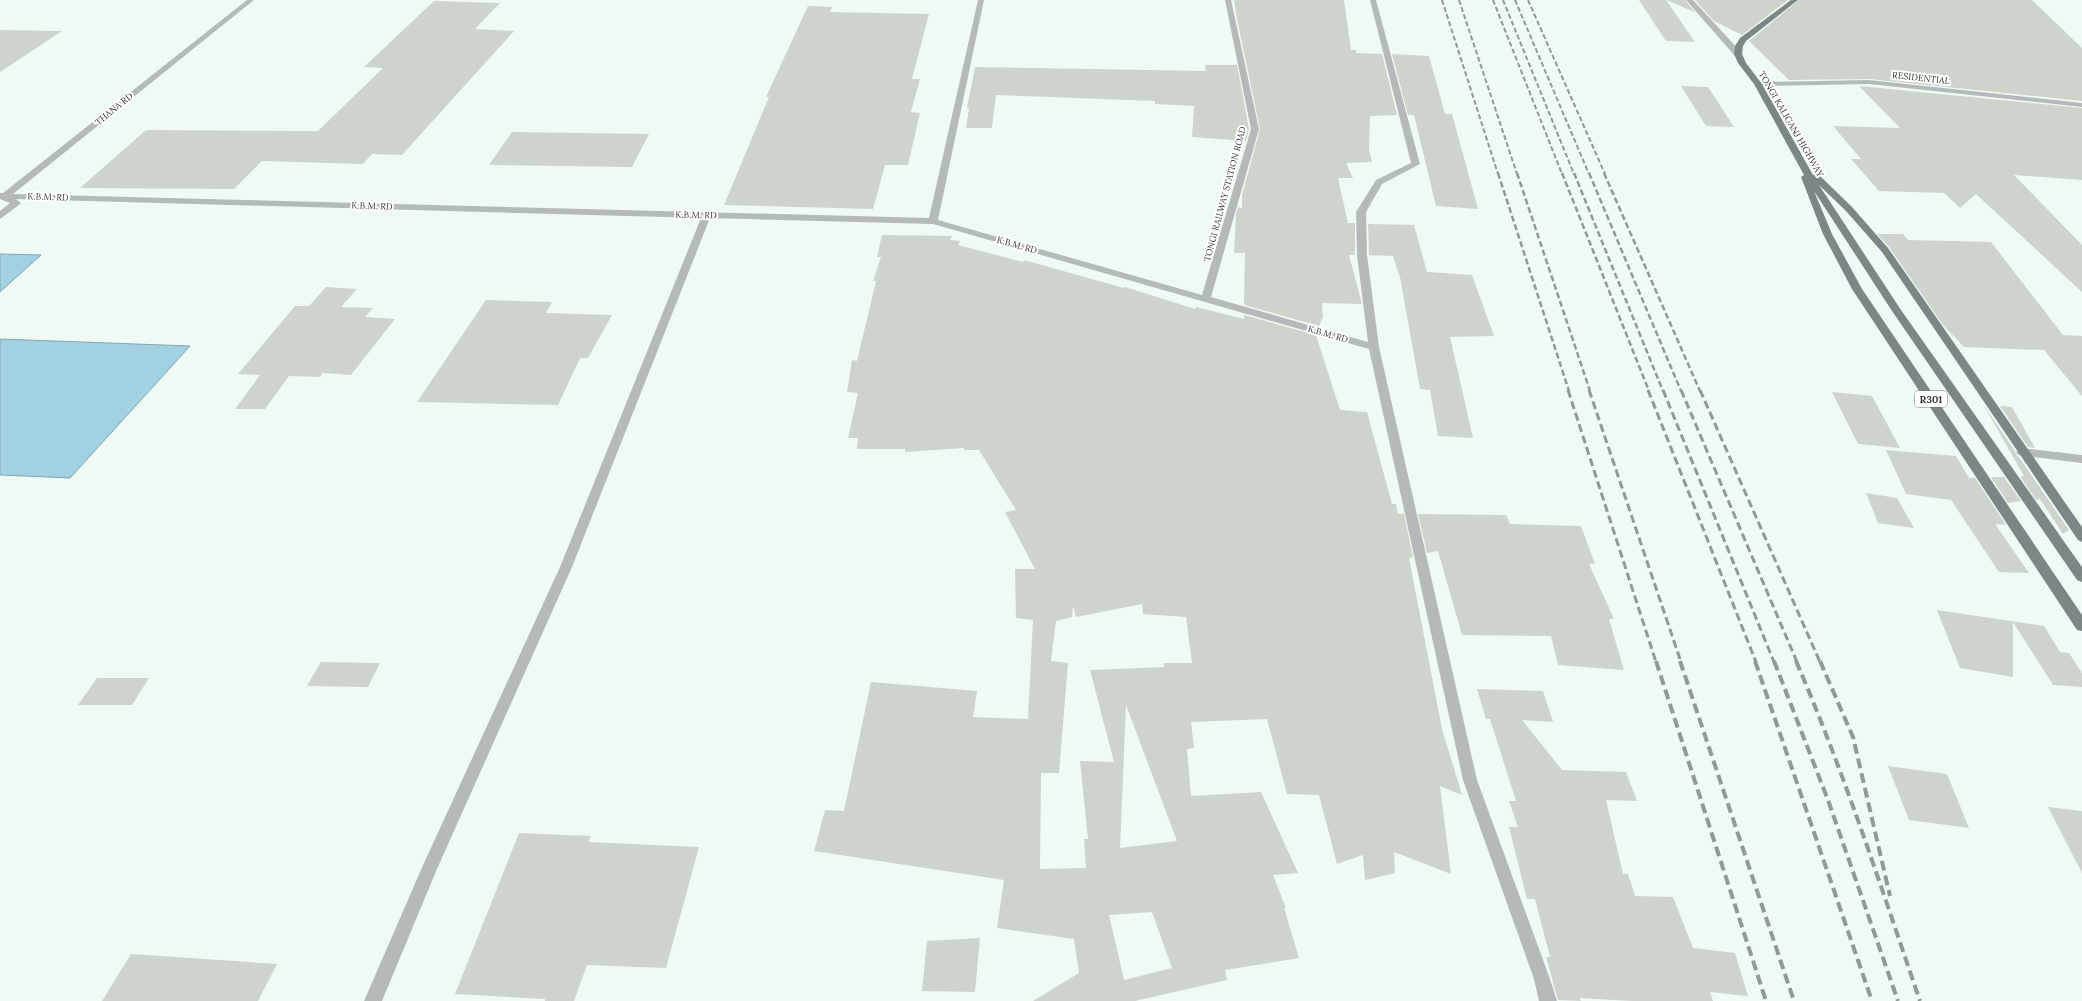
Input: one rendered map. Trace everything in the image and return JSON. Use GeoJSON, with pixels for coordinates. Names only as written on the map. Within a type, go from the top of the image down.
{"type":"FeatureCollection","features":[{"type":"Feature","properties":{"kind":"main road"},"geometry":{"type":"LineString","coordinates":[[1738,54],[1739,46],[1743,40],[1796,0]]}},
{"type":"Feature","properties":{"kind":"main road","name":"TONGI KALIGANJ HIGHWAY"},"geometry":{"type":"LineString","coordinates":[[1738,54],[1742,63],[1758,84],[1799,161],[1897,311],[2082,577]]}},
{"type":"Feature","properties":{"kind":"main road","name":"R301"},"geometry":{"type":"LineString","coordinates":[[1799,161],[1849,209],[1885,250],[2022,452],[2082,536]]}},
{"type":"Feature","properties":{"kind":"main road","name":"R301"},"geometry":{"type":"LineString","coordinates":[[1799,161],[1815,209],[1832,246],[1857,289],[2082,626]]}},
{"type":"Feature","properties":{"kind":"street","name":"THANA RD"},"geometry":{"type":"LineString","coordinates":[[2,196],[251,0]]}},
{"type":"Feature","properties":{"kind":"street"},"geometry":{"type":"LineString","coordinates":[[933,221],[981,0]]}},
{"type":"Feature","properties":{"kind":"street","name":"TONGI RAILWAY STATION ROAD"},"geometry":{"type":"LineString","coordinates":[[1206,299],[1255,129],[1228,0]]}},
{"type":"Feature","properties":{"kind":"street"},"geometry":{"type":"LineString","coordinates":[[1373,0],[1416,164],[1379,182],[1362,212],[1362,255],[1374,347],[1470,780],[1548,1001]]}},
{"type":"Feature","properties":{"kind":"street"},"geometry":{"type":"LineString","coordinates":[[1689,0],[1738,54]]}},
{"type":"Feature","properties":{"kind":"street","name":"RESIDENTIAL"},"geometry":{"type":"LineString","coordinates":[[1758,84],[1869,82],[2082,105]]}},
{"type":"Feature","properties":{"kind":"street","name":"K.B.M. RD"},"geometry":{"type":"LineString","coordinates":[[2,196],[933,221],[1374,347]]}},
{"type":"Feature","properties":{"kind":"street"},"geometry":{"type":"LineString","coordinates":[[0,216],[16,203],[2,196]]}},
{"type":"Feature","properties":{"kind":"street"},"geometry":{"type":"LineString","coordinates":[[373,1001],[430,868],[566,567],[707,215]]}},
{"type":"Feature","properties":{"kind":"street"},"geometry":{"type":"LineString","coordinates":[[2022,452],[2082,459]]}},
{"type":"Feature","properties":{"kind":"water"},"geometry":{"type":"Polygon","coordinates":[[[0,254],[41,255],[0,292],[0,254]]]}},
{"type":"Feature","properties":{"kind":"water"},"geometry":{"type":"Polygon","coordinates":[[[0,339],[190,346],[70,478],[0,475],[0,339]]]}},
{"type":"Feature","properties":{"kind":"building"},"geometry":{"type":"Polygon","coordinates":[[[1234,0],[1344,0],[1351,50],[1356,50],[1356,53],[1382,54],[1397,115],[1370,116],[1369,150],[1372,162],[1346,163],[1353,178],[1338,178],[1348,223],[1355,223],[1355,255],[1349,255],[1362,304],[1322,303],[1323,317],[1319,326],[1244,305],[1245,253],[1234,253],[1236,214],[1238,207],[1242,208],[1242,195],[1260,129],[1234,0]]]}},
{"type":"Feature","properties":{"kind":"building"},"geometry":{"type":"Polygon","coordinates":[[[1639,0],[1666,0],[1695,42],[1666,41],[1639,0]]]}},
{"type":"Feature","properties":{"kind":"building"},"geometry":{"type":"Polygon","coordinates":[[[1666,0],[1685,0],[1695,12],[1666,0]]]}},
{"type":"Feature","properties":{"kind":"building"},"geometry":{"type":"Polygon","coordinates":[[[1695,0],[1788,0],[1742,35],[1714,21],[1695,0]]]}},
{"type":"Feature","properties":{"kind":"building"},"geometry":{"type":"Polygon","coordinates":[[[1799,0],[2032,0],[2082,48],[2082,101],[1869,79],[1789,80],[1749,41],[1799,0]]]}},
{"type":"Feature","properties":{"kind":"building"},"geometry":{"type":"Polygon","coordinates":[[[434,1],[500,3],[475,29],[514,31],[402,155],[372,154],[363,164],[262,161],[234,189],[80,188],[146,130],[318,131],[383,68],[364,67],[434,1]]]}},
{"type":"Feature","properties":{"kind":"building"},"geometry":{"type":"Polygon","coordinates":[[[808,6],[832,7],[830,12],[929,14],[912,79],[920,79],[911,112],[920,113],[908,165],[885,165],[873,209],[724,205],[769,97],[766,97],[808,6]]]}},
{"type":"Feature","properties":{"kind":"building"},"geometry":{"type":"Polygon","coordinates":[[[0,30],[62,31],[0,72],[0,30]]]}},
{"type":"Feature","properties":{"kind":"building"},"geometry":{"type":"Polygon","coordinates":[[[1392,54],[1429,56],[1445,114],[1452,114],[1478,209],[1436,206],[1414,115],[1408,115],[1392,54]]]}},
{"type":"Feature","properties":{"kind":"building"},"geometry":{"type":"Polygon","coordinates":[[[1205,65],[1237,65],[1249,129],[1246,141],[1192,137],[1194,106],[1155,104],[1155,101],[996,95],[992,128],[966,128],[969,108],[967,108],[975,67],[1206,71],[1205,65]]]}},
{"type":"Feature","properties":{"kind":"building"},"geometry":{"type":"Polygon","coordinates":[[[1681,86],[1708,87],[1734,127],[1706,126],[1681,86]]]}},
{"type":"Feature","properties":{"kind":"building"},"geometry":{"type":"Polygon","coordinates":[[[1859,86],[2082,108],[2082,180],[2014,175],[2082,245],[2082,292],[1976,194],[1960,208],[1944,193],[1879,191],[1851,159],[1861,159],[1833,126],[1900,128],[1859,86]]]}},
{"type":"Feature","properties":{"kind":"building"},"geometry":{"type":"Polygon","coordinates":[[[512,132],[649,134],[632,167],[489,165],[512,132]]]}},
{"type":"Feature","properties":{"kind":"building"},"geometry":{"type":"Polygon","coordinates":[[[1368,224],[1414,225],[1427,272],[1472,275],[1494,336],[1450,337],[1473,438],[1438,436],[1430,390],[1420,389],[1400,277],[1393,256],[1369,255],[1368,224]]]}},
{"type":"Feature","properties":{"kind":"building"},"geometry":{"type":"Polygon","coordinates":[[[1877,234],[1903,234],[1908,240],[1991,242],[2063,335],[2082,336],[2082,396],[2044,350],[1964,347],[1943,325],[1889,247],[1877,234]]]}},
{"type":"Feature","properties":{"kind":"building"},"geometry":{"type":"Polygon","coordinates":[[[882,235],[952,236],[950,240],[960,241],[958,245],[1023,262],[1024,260],[1124,288],[1125,287],[1195,309],[1196,307],[1244,319],[1244,315],[1316,335],[1340,410],[1367,412],[1392,504],[1396,504],[1398,514],[1404,514],[1413,557],[1409,558],[1442,729],[1462,795],[1440,786],[1451,874],[1394,852],[1395,873],[1365,880],[1363,855],[1337,864],[1319,795],[1287,794],[1267,719],[1191,722],[1194,748],[1187,749],[1191,796],[1261,792],[1298,873],[1273,875],[1286,908],[1284,908],[1299,958],[1225,970],[1227,980],[1135,1001],[1033,1001],[1079,973],[1074,939],[997,928],[1004,880],[814,851],[825,810],[844,811],[871,682],[977,691],[973,717],[1028,719],[1033,620],[1016,618],[1015,569],[1035,569],[1005,512],[1016,510],[979,450],[964,450],[964,448],[905,452],[905,449],[857,449],[858,438],[848,438],[858,393],[847,392],[852,360],[857,361],[876,281],[873,281],[881,257],[877,257],[882,235]],[[1142,604],[1076,617],[1073,606],[1072,617],[1056,621],[1051,661],[1068,663],[1059,773],[1041,773],[1040,869],[1086,868],[1084,839],[1088,839],[1080,761],[1114,762],[1090,670],[1164,667],[1164,663],[1192,663],[1186,617],[1143,614],[1142,604]],[[1126,705],[1120,848],[1177,841],[1126,705]],[[1152,912],[1109,915],[1124,980],[1172,968],[1152,912]]]}},
{"type":"Feature","properties":{"kind":"building"},"geometry":{"type":"Polygon","coordinates":[[[326,287],[357,289],[341,307],[373,308],[365,317],[395,319],[351,375],[323,373],[320,377],[289,376],[265,409],[235,409],[260,375],[238,374],[295,306],[309,306],[326,287]]]}},
{"type":"Feature","properties":{"kind":"building"},"geometry":{"type":"Polygon","coordinates":[[[486,300],[552,302],[546,313],[612,315],[588,358],[580,358],[558,405],[417,402],[486,300]]]}},
{"type":"Feature","properties":{"kind":"building"},"geometry":{"type":"Polygon","coordinates":[[[1832,392],[1872,396],[1900,448],[1858,444],[1832,392]]]}},
{"type":"Feature","properties":{"kind":"building"},"geometry":{"type":"Polygon","coordinates":[[[1983,404],[2017,456],[2069,530],[2063,534],[2040,499],[2036,500],[2020,476],[2024,476],[1983,404]]]}},
{"type":"Feature","properties":{"kind":"building"},"geometry":{"type":"Polygon","coordinates":[[[2000,406],[2012,407],[2035,448],[2028,447],[2000,406]]]}},
{"type":"Feature","properties":{"kind":"building"},"geometry":{"type":"Polygon","coordinates":[[[1886,450],[1956,456],[1969,478],[1975,478],[2006,525],[1995,524],[2029,573],[1999,572],[1951,500],[1906,494],[1886,450]]]}},
{"type":"Feature","properties":{"kind":"building"},"geometry":{"type":"Polygon","coordinates":[[[1991,477],[2004,477],[2021,501],[2008,503],[1991,477]]]}},
{"type":"Feature","properties":{"kind":"building"},"geometry":{"type":"Polygon","coordinates":[[[1866,493],[1897,498],[1914,528],[1878,523],[1866,493]]]}},
{"type":"Feature","properties":{"kind":"building"},"geometry":{"type":"Polygon","coordinates":[[[1418,514],[1506,515],[1510,524],[1581,526],[1595,564],[1589,564],[1614,619],[1609,619],[1624,670],[1558,665],[1551,636],[1462,635],[1438,551],[1427,553],[1418,514]]]}},
{"type":"Feature","properties":{"kind":"building"},"geometry":{"type":"Polygon","coordinates":[[[1937,610],[2044,626],[2060,652],[2069,653],[2082,673],[2082,687],[2053,685],[2013,622],[2013,677],[1960,668],[1937,610]]]}},
{"type":"Feature","properties":{"kind":"building"},"geometry":{"type":"Polygon","coordinates":[[[321,662],[380,663],[368,687],[307,686],[321,662]]]}},
{"type":"Feature","properties":{"kind":"building"},"geometry":{"type":"Polygon","coordinates":[[[97,678],[149,678],[132,705],[78,705],[97,678]]]}},
{"type":"Feature","properties":{"kind":"building"},"geometry":{"type":"Polygon","coordinates":[[[1477,689],[1543,691],[1553,722],[1522,720],[1562,770],[1626,772],[1637,801],[1606,800],[1623,874],[1628,874],[1635,896],[1673,897],[1693,948],[1735,953],[1748,996],[1710,992],[1713,1001],[1632,1001],[1580,998],[1581,1001],[1558,1000],[1546,957],[1550,957],[1535,899],[1527,899],[1509,827],[1518,827],[1509,801],[1516,801],[1490,719],[1486,719],[1477,689]]]}},
{"type":"Feature","properties":{"kind":"building"},"geometry":{"type":"Polygon","coordinates":[[[1888,766],[1947,774],[1969,828],[1909,820],[1888,766]]]}},
{"type":"Feature","properties":{"kind":"building"},"geometry":{"type":"Polygon","coordinates":[[[2048,807],[2082,811],[2082,873],[2048,807]]]}},
{"type":"Feature","properties":{"kind":"building"},"geometry":{"type":"Polygon","coordinates":[[[519,833],[591,836],[588,842],[699,847],[666,968],[587,965],[574,1001],[545,1001],[545,999],[455,994],[519,833]]]}},
{"type":"Feature","properties":{"kind":"building"},"geometry":{"type":"Polygon","coordinates":[[[980,938],[975,992],[922,991],[927,941],[980,938]]]}},
{"type":"Feature","properties":{"kind":"building"},"geometry":{"type":"Polygon","coordinates":[[[131,954],[277,964],[258,1001],[102,1001],[131,954]]]}},
{"type":"Feature","properties":{"kind":"railway"},"geometry":{"type":"LineString","coordinates":[[1442,0],[1498,174]]}},
{"type":"Feature","properties":{"kind":"railway"},"geometry":{"type":"LineString","coordinates":[[1459,0],[1517,174]]}},
{"type":"Feature","properties":{"kind":"railway"},"geometry":{"type":"LineString","coordinates":[[1493,0],[1562,174]]}},
{"type":"Feature","properties":{"kind":"railway"},"geometry":{"type":"LineString","coordinates":[[1503,0],[1574,174]]}},
{"type":"Feature","properties":{"kind":"railway"},"geometry":{"type":"LineString","coordinates":[[1515,0],[1589,174]]}},
{"type":"Feature","properties":{"kind":"railway"},"geometry":{"type":"LineString","coordinates":[[1528,0],[1605,174]]}},
{"type":"Feature","properties":{"kind":"railway"},"geometry":{"type":"LineString","coordinates":[[1498,173],[1569,391]]}},
{"type":"Feature","properties":{"kind":"railway"},"geometry":{"type":"LineString","coordinates":[[1517,173],[1590,391]]}},
{"type":"Feature","properties":{"kind":"railway"},"geometry":{"type":"LineString","coordinates":[[1562,173],[1649,391]]}},
{"type":"Feature","properties":{"kind":"railway"},"geometry":{"type":"LineString","coordinates":[[1574,173],[1663,391]]}},
{"type":"Feature","properties":{"kind":"railway"},"geometry":{"type":"LineString","coordinates":[[1589,173],[1681,391]]}},
{"type":"Feature","properties":{"kind":"railway"},"geometry":{"type":"LineString","coordinates":[[1604,173],[1700,391]]}},
{"type":"Feature","properties":{"kind":"railway"},"geometry":{"type":"LineString","coordinates":[[1568,390],[1656,662]]}},
{"type":"Feature","properties":{"kind":"railway"},"geometry":{"type":"LineString","coordinates":[[1589,390],[1681,662]]}},
{"type":"Feature","properties":{"kind":"railway"},"geometry":{"type":"LineString","coordinates":[[1648,390],[1756,662]]}},
{"type":"Feature","properties":{"kind":"railway"},"geometry":{"type":"LineString","coordinates":[[1663,390],[1774,662]]}},
{"type":"Feature","properties":{"kind":"railway"},"geometry":{"type":"LineString","coordinates":[[1681,390],[1797,662]]}},
{"type":"Feature","properties":{"kind":"railway"},"geometry":{"type":"LineString","coordinates":[[1700,390],[1820,662]]}},
{"type":"Feature","properties":{"kind":"railway"},"geometry":{"type":"LineString","coordinates":[[1656,661],[1766,1001]]}},
{"type":"Feature","properties":{"kind":"railway"},"geometry":{"type":"LineString","coordinates":[[1680,661],[1794,1001]]}},
{"type":"Feature","properties":{"kind":"railway"},"geometry":{"type":"LineString","coordinates":[[1755,661],[1872,1001]]}},
{"type":"Feature","properties":{"kind":"railway"},"geometry":{"type":"LineString","coordinates":[[1774,661],[1828,800],[1898,1001]]}},
{"type":"Feature","properties":{"kind":"railway"},"geometry":{"type":"LineString","coordinates":[[1796,661],[1814,703],[1846,787],[1920,1001]]}},
{"type":"Feature","properties":{"kind":"railway"},"geometry":{"type":"LineString","coordinates":[[1820,661],[1853,737],[1890,896]]}}]}
